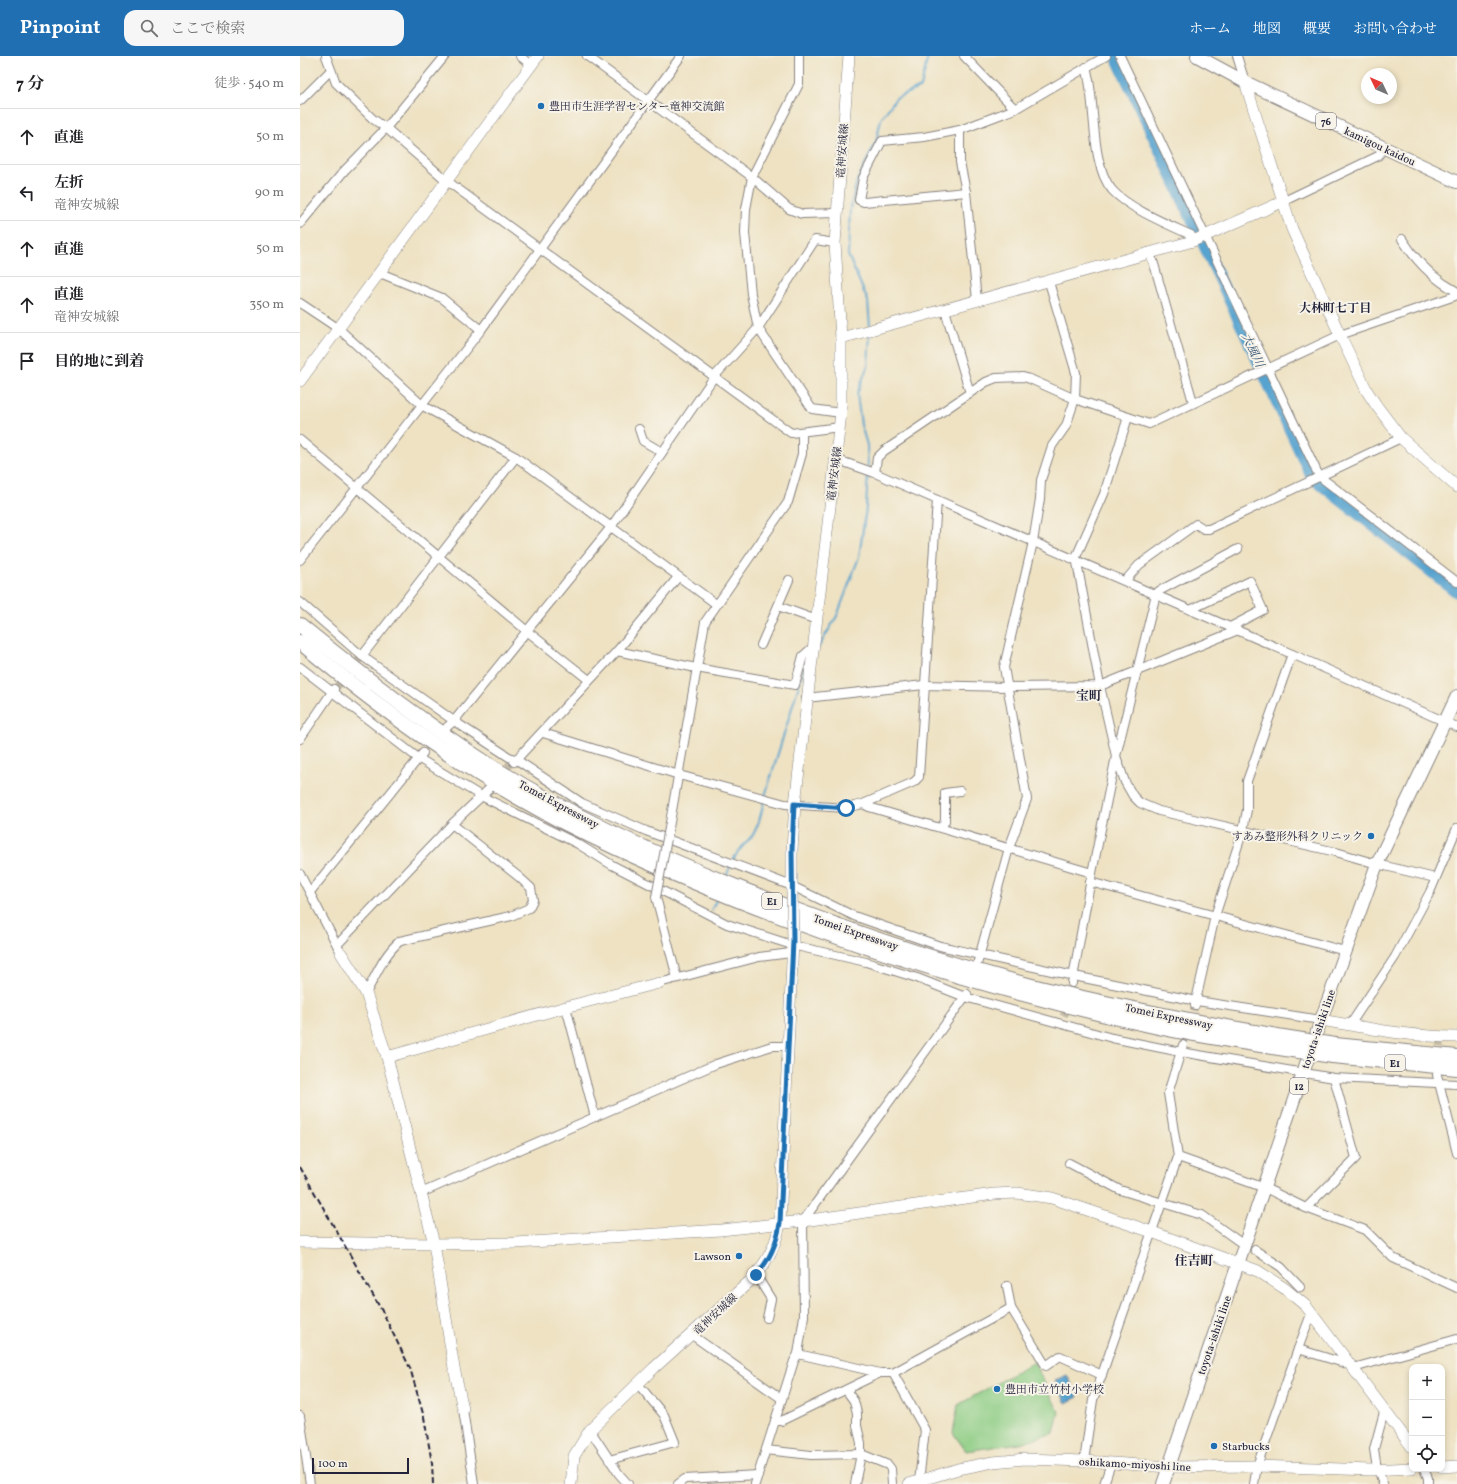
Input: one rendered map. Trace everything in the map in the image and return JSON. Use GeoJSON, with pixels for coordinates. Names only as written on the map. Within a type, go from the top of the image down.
{"type":"FeatureCollection","features":[{"type":"Feature","properties":{"kind":"highway","name":"Tomei Expressway"},"geometry":{"type":"LineString","coordinates":[[300,625],[355,670],[404,707],[492,766],[614,833],[718,880],[847,930],[960,966],[1031,986],[1300,1046]]}},
{"type":"Feature","properties":{"kind":"highway","name":"Tomei Expressway"},"geometry":{"type":"LineString","coordinates":[[300,642],[346,681],[394,718],[440,749],[520,799],[608,844],[713,890],[840,939],[1027,996],[1160,1027],[1457,1068]]}},
{"type":"Feature","properties":{"kind":"highway","name":"Tomei Expressway"},"geometry":{"type":"LineString","coordinates":[[1334,1050],[1457,1057]]}},
{"type":"Feature","properties":{"kind":"main road","name":"kamigou kaidou"},"geometry":{"type":"LineString","coordinates":[[1197,56],[1245,82],[1457,182]]}},
{"type":"Feature","properties":{"kind":"main road","name":"toyota-ishiki line"},"geometry":{"type":"LineString","coordinates":[[1163,1484],[1238,1264],[1250,1247],[1265,1188],[1321,1020],[1376,864],[1457,696]]}},
{"type":"Feature","properties":{"kind":"street"},"geometry":{"type":"LineString","coordinates":[[326,56],[330,72],[336,83],[373,119],[386,128],[447,181],[540,251],[791,433],[840,427]]}},
{"type":"Feature","properties":{"kind":"street"},"geometry":{"type":"LineString","coordinates":[[301,221],[344,171],[386,128],[445,56]]}},
{"type":"Feature","properties":{"kind":"street"},"geometry":{"type":"LineString","coordinates":[[300,381],[535,60],[520,56]]}},
{"type":"Feature","properties":{"kind":"street"},"geometry":{"type":"LineString","coordinates":[[587,56],[752,177],[789,209],[802,214],[837,213]]}},
{"type":"Feature","properties":{"kind":"street"},"geometry":{"type":"LineString","coordinates":[[300,560],[423,406],[481,330],[681,56]]}},
{"type":"Feature","properties":{"kind":"street"},"geometry":{"type":"LineString","coordinates":[[799,56],[799,84],[752,177],[746,209],[745,233],[751,294],[758,328],[812,409],[841,413]]}},
{"type":"Feature","properties":{"kind":"street","name":"竜神安城線"},"geometry":{"type":"LineString","coordinates":[[571,1484],[574,1456],[590,1430],[756,1275],[764,1266],[778,1238],[780,1223],[792,946],[794,804],[841,413],[841,338],[835,243],[849,56]]}},
{"type":"Feature","properties":{"kind":"street"},"geometry":{"type":"LineString","coordinates":[[964,56],[1015,109]]}},
{"type":"Feature","properties":{"kind":"street"},"geometry":{"type":"LineString","coordinates":[[966,192],[864,202],[859,200],[862,178],[880,142],[924,137],[960,130],[1015,109],[1086,66],[1106,56]]}},
{"type":"Feature","properties":{"kind":"street"},"geometry":{"type":"LineString","coordinates":[[1120,56],[1319,476],[1457,582]]}},
{"type":"Feature","properties":{"kind":"street"},"geometry":{"type":"LineString","coordinates":[[1237,56],[1282,202],[1297,240],[1340,335],[1376,405],[1401,438],[1457,487]]}},
{"type":"Feature","properties":{"kind":"street"},"geometry":{"type":"LineString","coordinates":[[1086,66],[1093,95],[1099,163],[1105,178],[1113,191],[1127,202],[1191,235],[1193,241]]}},
{"type":"Feature","properties":{"kind":"street"},"geometry":{"type":"LineString","coordinates":[[300,101],[330,72]]}},
{"type":"Feature","properties":{"kind":"street"},"geometry":{"type":"LineString","coordinates":[[960,130],[960,162],[966,192],[977,300]]}},
{"type":"Feature","properties":{"kind":"street"},"geometry":{"type":"LineString","coordinates":[[841,338],[977,300],[1049,282],[1149,252],[1193,241],[1282,202],[1378,156],[1384,148]]}},
{"type":"Feature","properties":{"kind":"street"},"geometry":{"type":"LineString","coordinates":[[874,473],[877,458],[884,451],[990,380],[1023,377],[1075,398],[1148,424],[1268,367],[1340,335],[1455,296],[1456,291],[1437,279],[1419,262],[1402,239]]}},
{"type":"Feature","properties":{"kind":"street"},"geometry":{"type":"LineString","coordinates":[[447,727],[454,721],[611,527],[714,377],[758,328],[815,240],[835,243]]}},
{"type":"Feature","properties":{"kind":"street"},"geometry":{"type":"LineString","coordinates":[[1149,252],[1154,264],[1193,402]]}},
{"type":"Feature","properties":{"kind":"street"},"geometry":{"type":"LineString","coordinates":[[380,273],[442,298],[481,330]]}},
{"type":"Feature","properties":{"kind":"street"},"geometry":{"type":"LineString","coordinates":[[979,957],[1009,848],[1027,799],[1004,667],[1033,542],[1040,499],[1041,480],[1052,446],[1066,426],[1075,398],[1076,373],[1049,282]]}},
{"type":"Feature","properties":{"kind":"street"},"geometry":{"type":"LineString","coordinates":[[300,304],[339,329],[423,406],[516,458],[716,604]]}},
{"type":"Feature","properties":{"kind":"street"},"geometry":{"type":"LineString","coordinates":[[945,310],[970,393]]}},
{"type":"Feature","properties":{"kind":"street"},"geometry":{"type":"LineString","coordinates":[[1128,417],[1104,494],[1076,557],[1100,686],[1116,756],[1128,789],[1140,802],[1159,811],[1336,852],[1376,864],[1435,878]]}},
{"type":"Feature","properties":{"kind":"street"},"geometry":{"type":"LineString","coordinates":[[639,429],[643,441],[662,452]]}},
{"type":"Feature","properties":{"kind":"street"},"geometry":{"type":"LineString","coordinates":[[677,978],[656,897],[670,828],[705,622],[788,502],[802,454],[802,432]]}},
{"type":"Feature","properties":{"kind":"street"},"geometry":{"type":"LineString","coordinates":[[1125,581],[1139,565],[1196,524],[1204,529],[1209,529],[1401,438]]}},
{"type":"Feature","properties":{"kind":"street"},"geometry":{"type":"LineString","coordinates":[[300,440],[527,631],[589,680]]}},
{"type":"Feature","properties":{"kind":"street"},"geometry":{"type":"LineString","coordinates":[[362,656],[516,458]]}},
{"type":"Feature","properties":{"kind":"street"},"geometry":{"type":"LineString","coordinates":[[835,459],[874,473],[1156,594],[1457,727]]}},
{"type":"Feature","properties":{"kind":"street"},"geometry":{"type":"LineString","coordinates":[[543,733],[679,775],[785,804],[846,808],[863,804],[914,782],[918,777],[937,500]]}},
{"type":"Feature","properties":{"kind":"street"},"geometry":{"type":"LineString","coordinates":[[1073,980],[1090,882],[1116,756],[1156,594],[1158,591],[1238,549]]}},
{"type":"Feature","properties":{"kind":"street"},"geometry":{"type":"LineString","coordinates":[[514,762],[543,733],[589,680],[617,651],[678,577]]}},
{"type":"Feature","properties":{"kind":"street"},"geometry":{"type":"LineString","coordinates":[[761,645],[789,580]]}},
{"type":"Feature","properties":{"kind":"street"},"geometry":{"type":"LineString","coordinates":[[806,698],[924,685],[1007,687],[1100,686],[1234,629],[1263,610],[1250,581],[1190,610]]}},
{"type":"Feature","properties":{"kind":"street"},"geometry":{"type":"LineString","coordinates":[[300,602],[362,656],[454,721],[509,757],[514,762],[582,803],[646,831],[792,889],[854,916],[940,946],[1073,980],[1196,1003],[1321,1020],[1440,1040],[1457,1037]]}},
{"type":"Feature","properties":{"kind":"street"},"geometry":{"type":"LineString","coordinates":[[778,606],[811,618],[817,617]]}},
{"type":"Feature","properties":{"kind":"street"},"geometry":{"type":"LineString","coordinates":[[617,651],[696,668],[795,685],[803,656],[813,647]]}},
{"type":"Feature","properties":{"kind":"street"},"geometry":{"type":"LineString","coordinates":[[1196,1003],[1215,916],[1243,830],[1247,810],[1247,781],[1292,654]]}},
{"type":"Feature","properties":{"kind":"street"},"geometry":{"type":"LineString","coordinates":[[300,667],[420,755],[481,796],[578,844],[612,865],[727,924],[792,946],[866,962],[966,995],[1060,1024],[1112,1038],[1182,1048],[1334,1078],[1437,1079],[1457,1084]]}},
{"type":"Feature","properties":{"kind":"street"},"geometry":{"type":"LineString","coordinates":[[300,739],[333,690]]}},
{"type":"Feature","properties":{"kind":"street"},"geometry":{"type":"LineString","coordinates":[[310,892],[420,755]]}},
{"type":"Feature","properties":{"kind":"street"},"geometry":{"type":"LineString","coordinates":[[339,949],[452,824],[488,790]]}},
{"type":"Feature","properties":{"kind":"street"},"geometry":{"type":"LineString","coordinates":[[941,828],[945,821],[945,793],[960,791]]}},
{"type":"Feature","properties":{"kind":"street"},"geometry":{"type":"LineString","coordinates":[[863,804],[1092,872]]}},
{"type":"Feature","properties":{"kind":"street"},"geometry":{"type":"LineString","coordinates":[[366,993],[384,960],[400,940],[511,916],[529,908],[533,900],[531,888],[520,877],[452,824]]}},
{"type":"Feature","properties":{"kind":"street"},"geometry":{"type":"LineString","coordinates":[[1350,1025],[1395,958],[1430,892],[1457,828]]}},
{"type":"Feature","properties":{"kind":"street"},"geometry":{"type":"LineString","coordinates":[[300,874],[339,949],[366,993],[387,1057],[434,1244],[454,1368],[463,1409],[474,1484]]}},
{"type":"Feature","properties":{"kind":"street"},"geometry":{"type":"LineString","coordinates":[[1090,882],[1345,951]]}},
{"type":"Feature","properties":{"kind":"street"},"geometry":{"type":"LineString","coordinates":[[387,1057],[566,1007],[759,957],[792,946]]}},
{"type":"Feature","properties":{"kind":"street"},"geometry":{"type":"LineString","coordinates":[[755,1484],[794,1361],[798,1354],[804,1316],[803,1221],[966,995]]}},
{"type":"Feature","properties":{"kind":"street"},"geometry":{"type":"LineString","coordinates":[[566,1007],[595,1117]]}},
{"type":"Feature","properties":{"kind":"street"},"geometry":{"type":"LineString","coordinates":[[1060,1024],[1064,1016]]}},
{"type":"Feature","properties":{"kind":"street"},"geometry":{"type":"LineString","coordinates":[[421,1193],[732,1058],[772,1046],[788,1046]]}},
{"type":"Feature","properties":{"kind":"street"},"geometry":{"type":"LineString","coordinates":[[1084,1461],[1093,1400],[1130,1284],[1152,1232],[1178,1157],[1168,1093],[1182,1048]]}},
{"type":"Feature","properties":{"kind":"street"},"geometry":{"type":"LineString","coordinates":[[1306,1208],[1356,1158],[1334,1078]]}},
{"type":"Feature","properties":{"kind":"street"},"geometry":{"type":"LineString","coordinates":[[1437,1079],[1457,1153]]}},
{"type":"Feature","properties":{"kind":"street"},"geometry":{"type":"LineString","coordinates":[[1178,1157],[1265,1188],[1306,1208],[1365,1230],[1393,1258],[1457,1288]]}},
{"type":"Feature","properties":{"kind":"street"},"geometry":{"type":"LineString","coordinates":[[1069,1163],[1120,1190],[1202,1215],[1281,1267],[1296,1288],[1311,1314],[1409,1443]]}},
{"type":"Feature","properties":{"kind":"street"},"geometry":{"type":"LineString","coordinates":[[300,1242],[434,1244],[516,1243],[721,1230],[803,1221],[994,1194],[1017,1193],[1052,1198],[1152,1232],[1258,1271],[1296,1288]]}},
{"type":"Feature","properties":{"kind":"street"},"geometry":{"type":"LineString","coordinates":[[756,1275],[771,1299],[767,1318]]}},
{"type":"Feature","properties":{"kind":"street"},"geometry":{"type":"LineString","coordinates":[[1007,1286],[1011,1308],[1046,1366],[1060,1356],[1102,1375]]}},
{"type":"Feature","properties":{"kind":"street"},"geometry":{"type":"LineString","coordinates":[[798,1354],[880,1373],[893,1373],[1011,1308]]}},
{"type":"Feature","properties":{"kind":"street"},"geometry":{"type":"LineString","coordinates":[[1254,1484],[1257,1466],[1311,1314]]}},
{"type":"Feature","properties":{"kind":"street"},"geometry":{"type":"LineString","coordinates":[[692,1335],[782,1400]]}},
{"type":"Feature","properties":{"kind":"street"},"geometry":{"type":"LineString","coordinates":[[1298,1349],[1357,1367],[1457,1339]]}},
{"type":"Feature","properties":{"kind":"street"},"geometry":{"type":"LineString","coordinates":[[775,1421],[781,1421],[880,1373]]}},
{"type":"Feature","properties":{"kind":"street"},"geometry":{"type":"LineString","coordinates":[[893,1373],[925,1430],[914,1482]]}},
{"type":"Feature","properties":{"kind":"street"},"geometry":{"type":"LineString","coordinates":[[609,1460],[675,1442],[664,1415],[638,1384]]}},
{"type":"Feature","properties":{"kind":"street"},"geometry":{"type":"LineString","coordinates":[[846,1390],[854,1401],[861,1443],[861,1454],[855,1484]]}},
{"type":"Feature","properties":{"kind":"street"},"geometry":{"type":"LineString","coordinates":[[1383,1484],[1374,1449],[1384,1412]]}},
{"type":"Feature","properties":{"kind":"street"},"geometry":{"type":"LineString","coordinates":[[300,1416],[310,1484]]}},
{"type":"Feature","properties":{"kind":"street"},"geometry":{"type":"LineString","coordinates":[[590,1430],[609,1460],[628,1484]]}},
{"type":"Feature","properties":{"kind":"street"},"geometry":{"type":"LineString","coordinates":[[766,1450],[811,1455],[861,1454],[888,1465],[891,1470],[892,1484]]}},
{"type":"Feature","properties":{"kind":"street","name":"oshikamo-miyoshi line"},"geometry":{"type":"LineString","coordinates":[[914,1482],[934,1481],[958,1469],[993,1462],[1025,1459],[1084,1461],[1169,1467],[1257,1466],[1378,1469],[1409,1468]]}},
{"type":"Feature","properties":{"kind":"street"},"geometry":{"type":"LineString","coordinates":[[1104,1484],[1111,1463]]}},
{"type":"Feature","properties":{"kind":"street"},"geometry":{"type":"LineString","coordinates":[[1445,1466],[1457,1466]]}},
{"type":"Feature","properties":{"kind":"street"},"geometry":{"type":"LineString","coordinates":[[1425,1472],[1428,1478],[1428,1484]]}},
{"type":"Feature","properties":{"kind":"street"},"geometry":{"type":"LineString","coordinates":[[678,1484],[685,1479],[758,1475]]}},
{"type":"Feature","properties":{"kind":"green space"},"geometry":{"type":"Polygon","coordinates":[[[1034,1362],[1059,1412],[1054,1433],[1020,1443],[966,1451],[953,1433],[958,1405],[1034,1362]]]}},
{"type":"Feature","properties":{"kind":"water"},"geometry":{"type":"Polygon","coordinates":[[[1067,1375],[1078,1397],[1066,1403],[1055,1381],[1067,1375]]]}},
{"type":"Feature","properties":{"kind":"waterway"},"geometry":{"type":"LineString","coordinates":[[870,327],[868,301],[848,255],[850,209],[857,181],[876,142],[881,119],[896,98],[921,87],[928,56]]}},
{"type":"Feature","properties":{"kind":"waterway","name":"大風川"},"geometry":{"type":"LineString","coordinates":[[1116,56],[1310,473],[1318,482],[1457,592]]}},
{"type":"Feature","properties":{"kind":"waterway"},"geometry":{"type":"LineString","coordinates":[[868,468],[867,445],[861,425],[857,394],[868,365],[870,334]]}},
{"type":"Feature","properties":{"kind":"waterway"},"geometry":{"type":"LineString","coordinates":[[818,648],[837,616],[859,557],[866,508],[868,472]]}},
{"type":"Feature","properties":{"kind":"waterway"},"geometry":{"type":"LineString","coordinates":[[765,796],[806,662]]}},
{"type":"Feature","properties":{"kind":"waterway"},"geometry":{"type":"LineString","coordinates":[[733,860],[757,828],[764,800]]}},
{"type":"Feature","properties":{"kind":"waterway"},"geometry":{"type":"LineString","coordinates":[[726,877],[731,864]]}},
{"type":"Feature","properties":{"kind":"waterway"},"geometry":{"type":"LineString","coordinates":[[711,911],[717,898]]}},
{"type":"Feature","properties":{"kind":"tunnel"},"geometry":{"type":"LineString","coordinates":[[335,689],[362,656]]}},
{"type":"Feature","properties":{"kind":"tunnel"},"geometry":{"type":"LineString","coordinates":[[500,776],[511,763]]}},
{"type":"Feature","properties":{"kind":"tunnel"},"geometry":{"type":"LineString","coordinates":[[1064,1016],[1067,1003]]}},
{"type":"Feature","properties":{"kind":"tunnel"},"geometry":{"type":"LineString","coordinates":[[1183,1045],[1195,1006]]}},
{"type":"Feature","properties":{"kind":"tunnel"},"geometry":{"type":"LineString","coordinates":[[1438,1058],[1440,1042]]}},
{"type":"Feature","properties":{"kind":"railway"},"geometry":{"type":"LineString","coordinates":[[300,1167],[382,1311],[410,1368],[424,1417],[432,1463],[433,1484]]}},
{"type":"Feature","properties":{"kind":"place","name":"豊田市生涯学習センター竜神交流館"},"geometry":{"type":"Point","coordinates":[541,106]}},
{"type":"Feature","properties":{"kind":"place","name":"すあみ整形外科クリニック"},"geometry":{"type":"Point","coordinates":[1371,836]}},
{"type":"Feature","properties":{"kind":"place","name":"Lawson"},"geometry":{"type":"Point","coordinates":[739,1256]}},
{"type":"Feature","properties":{"kind":"place","name":"豊田市立竹村小学校"},"geometry":{"type":"Point","coordinates":[997,1389]}},
{"type":"Feature","properties":{"kind":"place","name":"Starbucks"},"geometry":{"type":"Point","coordinates":[1214,1446]}},
{"type":"Feature","properties":{"kind":"district","name":"大林町七丁目"},"geometry":{"type":"Point","coordinates":[1335,308]}},
{"type":"Feature","properties":{"kind":"district","name":"宝町"},"geometry":{"type":"Point","coordinates":[1089,695]}},
{"type":"Feature","properties":{"kind":"district","name":"住吉町"},"geometry":{"type":"Point","coordinates":[1194,1260]}},
{"type":"Feature","properties":{"kind":"route"},"geometry":{"type":"LineString","coordinates":[[756,1275],[764,1266],[778,1238],[780,1223],[791,992],[791,953],[793,941],[792,850],[794,804],[846,808]]}}]}
